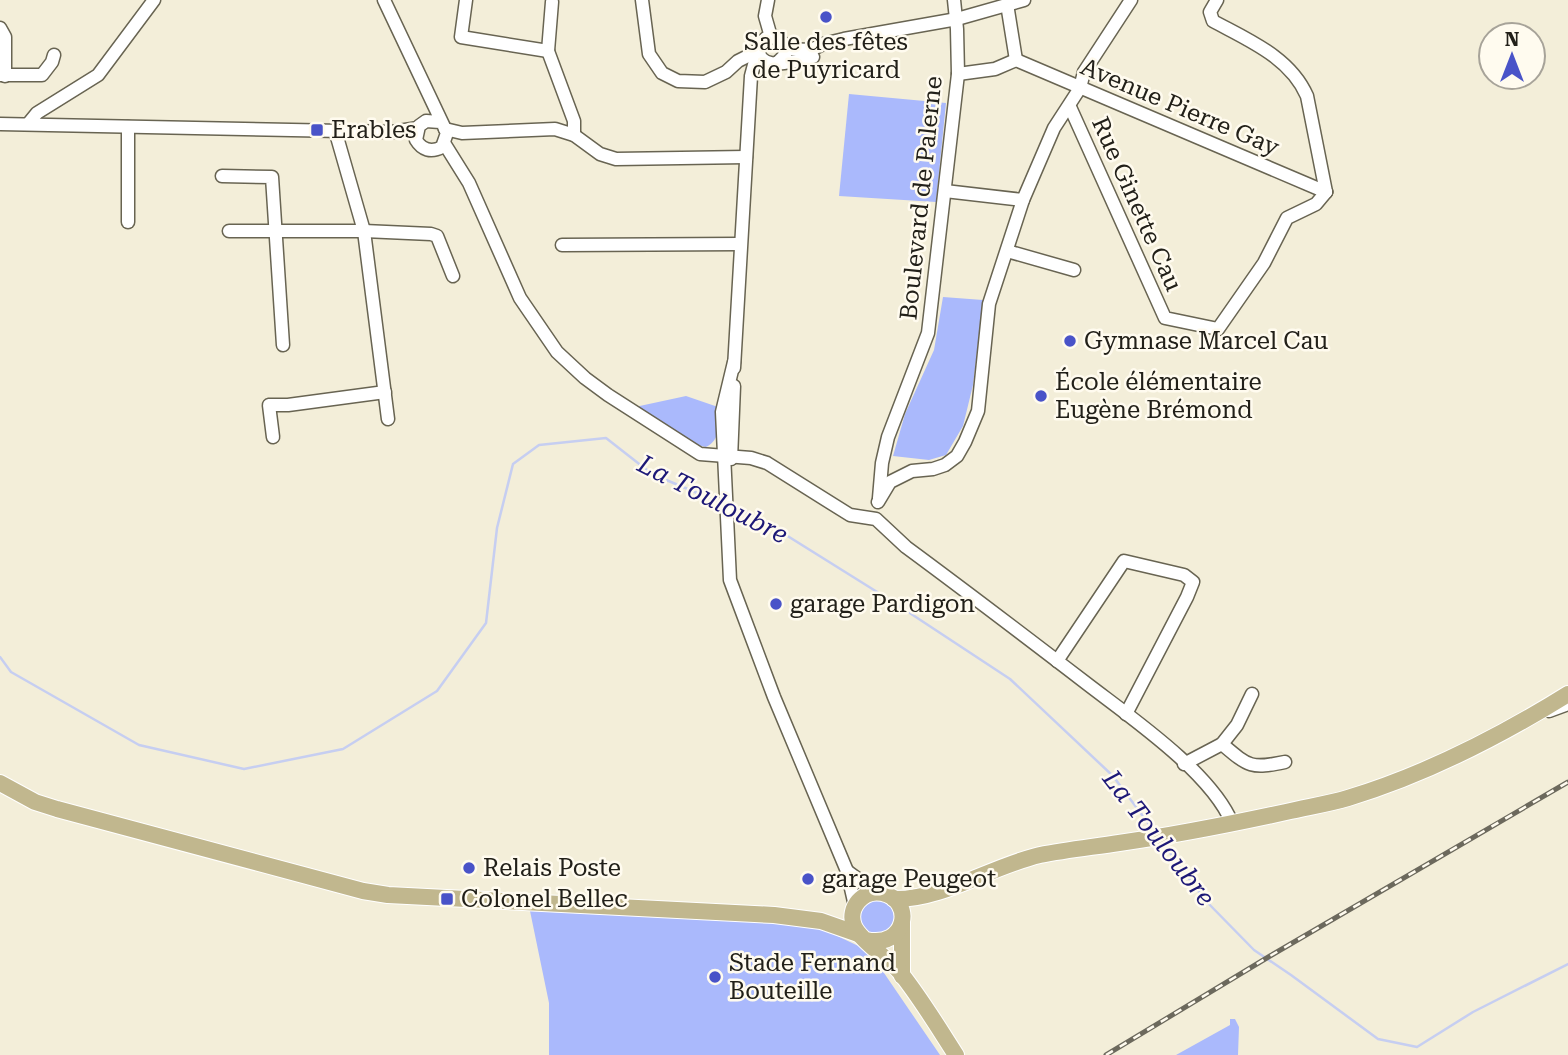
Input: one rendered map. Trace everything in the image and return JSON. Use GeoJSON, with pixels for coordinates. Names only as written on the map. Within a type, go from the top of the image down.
{"type":"FeatureCollection","features":[{"type":"Feature","properties":{"kind":"main road"},"geometry":{"type":"LineString","coordinates":[[894,899],[908,899],[950,887],[1038,856],[1175,834],[1347,798],[1462,754],[1568,694]]}},
{"type":"Feature","properties":{"kind":"main road"},"geometry":{"type":"LineString","coordinates":[[0,783],[35,802],[57,809],[363,891],[387,895],[657,908],[821,921],[844,917],[866,895],[876,892],[886,894],[894,899],[902,914],[895,954],[901,974]]}},
{"type":"Feature","properties":{"kind":"main road"},"geometry":{"type":"LineString","coordinates":[[821,921],[878,943],[888,940],[926,900],[950,887]]}},
{"type":"Feature","properties":{"kind":"main road"},"geometry":{"type":"LineString","coordinates":[[854,908],[853,926],[901,974],[957,1055]]}},
{"type":"Feature","properties":{"kind":"street"},"geometry":{"type":"LineString","coordinates":[[29,124],[37,113],[98,75],[154,0]]}},
{"type":"Feature","properties":{"kind":"street"},"geometry":{"type":"LineString","coordinates":[[384,0],[428,97],[442,137],[469,183],[520,298],[557,352],[608,396],[700,454],[751,458],[767,463],[850,515],[876,519],[906,547],[1160,740],[1206,784],[1226,810],[1232,823]]}},
{"type":"Feature","properties":{"kind":"street"},"geometry":{"type":"LineString","coordinates":[[466,0],[461,37],[548,51]]}},
{"type":"Feature","properties":{"kind":"street"},"geometry":{"type":"LineString","coordinates":[[642,0],[649,54],[662,73],[678,81],[705,82],[726,72],[738,61],[812,57],[832,42]]}},
{"type":"Feature","properties":{"kind":"street"},"geometry":{"type":"LineString","coordinates":[[768,0],[765,16],[771,37]]}},
{"type":"Feature","properties":{"kind":"street","name":"Boulevard de Palerne"},"geometry":{"type":"LineString","coordinates":[[876,519],[882,463],[888,437],[928,333],[957,75],[957,19],[954,0]]}},
{"type":"Feature","properties":{"kind":"street"},"geometry":{"type":"LineString","coordinates":[[786,49],[811,50],[832,42],[920,23],[957,19],[1024,0]]}},
{"type":"Feature","properties":{"kind":"street"},"geometry":{"type":"LineString","coordinates":[[878,502],[890,482],[912,471],[945,465],[957,456],[965,442],[978,411],[989,304],[1023,200],[1054,128],[1080,88],[1084,72],[1131,0]]}},
{"type":"Feature","properties":{"kind":"street"},"geometry":{"type":"LineString","coordinates":[[1217,0],[1210,12],[1213,21],[1267,51],[1302,84],[1307,96],[1326,192]]}},
{"type":"Feature","properties":{"kind":"street"},"geometry":{"type":"LineString","coordinates":[[552,2],[548,51],[574,121],[574,135]]}},
{"type":"Feature","properties":{"kind":"street"},"geometry":{"type":"LineString","coordinates":[[957,75],[995,69],[1016,60],[1007,4]]}},
{"type":"Feature","properties":{"kind":"street"},"geometry":{"type":"LineString","coordinates":[[0,29],[5,37],[2,76],[42,75],[54,55]]}},
{"type":"Feature","properties":{"kind":"street"},"geometry":{"type":"LineString","coordinates":[[765,59],[761,41],[771,37],[781,40],[786,49],[782,60],[765,59],[753,69],[751,90],[728,457],[726,516],[730,580],[774,697],[847,871],[854,908]]}},
{"type":"Feature","properties":{"kind":"street","name":"Avenue Pierre Gay"},"geometry":{"type":"LineString","coordinates":[[1016,60],[1326,192]]}},
{"type":"Feature","properties":{"kind":"street"},"geometry":{"type":"LineString","coordinates":[[428,97],[419,130],[427,150],[442,137],[462,133],[555,129],[574,135],[600,154],[616,159],[746,157]]}},
{"type":"Feature","properties":{"kind":"street","name":"Rue Ginette Cau"},"geometry":{"type":"LineString","coordinates":[[1070,107],[1165,318],[1218,329],[1264,263],[1287,218],[1317,204],[1326,192]]}},
{"type":"Feature","properties":{"kind":"street"},"geometry":{"type":"LineString","coordinates":[[0,134],[6,124],[396,132],[419,130],[431,120],[442,137]]}},
{"type":"Feature","properties":{"kind":"street"},"geometry":{"type":"LineString","coordinates":[[128,127],[128,222]]}},
{"type":"Feature","properties":{"kind":"street"},"geometry":{"type":"LineString","coordinates":[[335,130],[363,230],[388,419]]}},
{"type":"Feature","properties":{"kind":"street"},"geometry":{"type":"LineString","coordinates":[[222,176],[272,177],[283,345]]}},
{"type":"Feature","properties":{"kind":"street"},"geometry":{"type":"LineString","coordinates":[[945,191],[1023,200]]}},
{"type":"Feature","properties":{"kind":"street"},"geometry":{"type":"LineString","coordinates":[[229,231],[363,230],[438,236],[453,276]]}},
{"type":"Feature","properties":{"kind":"street"},"geometry":{"type":"LineString","coordinates":[[562,245],[740,244]]}},
{"type":"Feature","properties":{"kind":"street"},"geometry":{"type":"LineString","coordinates":[[1007,251],[1074,270]]}},
{"type":"Feature","properties":{"kind":"street"},"geometry":{"type":"LineString","coordinates":[[273,437],[268,405],[288,405],[385,392]]}},
{"type":"Feature","properties":{"kind":"street"},"geometry":{"type":"LineString","coordinates":[[1057,661],[1124,561],[1184,575],[1193,582],[1187,597],[1126,714]]}},
{"type":"Feature","properties":{"kind":"street"},"geometry":{"type":"LineString","coordinates":[[1184,764],[1222,744],[1237,725],[1252,694]]}},
{"type":"Feature","properties":{"kind":"street"},"geometry":{"type":"LineString","coordinates":[[1528,719],[1568,704]]}},
{"type":"Feature","properties":{"kind":"street"},"geometry":{"type":"LineString","coordinates":[[1222,744],[1242,761],[1258,767],[1285,762]]}},
{"type":"Feature","properties":{"kind":"street"},"geometry":{"type":"LineString","coordinates":[[847,871],[876,892]]}},
{"type":"Feature","properties":{"kind":"shaded area"},"geometry":{"type":"Polygon","coordinates":[[[849,94],[946,103],[936,202],[839,196],[849,94]]]}},
{"type":"Feature","properties":{"kind":"shaded area"},"geometry":{"type":"Polygon","coordinates":[[[943,297],[983,300],[973,385],[963,426],[946,455],[929,460],[893,456],[905,414],[934,350],[943,297]]]}},
{"type":"Feature","properties":{"kind":"shaded area"},"geometry":{"type":"Polygon","coordinates":[[[686,396],[718,407],[717,435],[706,447],[697,445],[635,407],[686,396]]]}},
{"type":"Feature","properties":{"kind":"shaded area"},"geometry":{"type":"Polygon","coordinates":[[[877,900],[889,905],[894,917],[889,929],[877,934],[865,929],[860,917],[865,905],[877,900]]]}},
{"type":"Feature","properties":{"kind":"shaded area","name":"Stade Fernand Bouteille"},"geometry":{"type":"Polygon","coordinates":[[[530,911],[812,924],[869,951],[940,1055],[549,1055],[549,1003],[530,911]]]}},
{"type":"Feature","properties":{"kind":"shaded area"},"geometry":{"type":"Polygon","coordinates":[[[1230,1019],[1235,1019],[1239,1027],[1238,1055],[1176,1055],[1230,1025],[1230,1019]]]}},
{"type":"Feature","properties":{"kind":"waterway","name":"La Touloubre"},"geometry":{"type":"LineString","coordinates":[[0,657],[11,672],[139,745],[244,769],[343,749],[437,691],[486,623],[497,528],[513,464],[539,445],[606,438],[652,474],[721,503]]}},
{"type":"Feature","properties":{"kind":"waterway","name":"La Touloubre"},"geometry":{"type":"LineString","coordinates":[[730,507],[762,520],[1010,679],[1113,776],[1154,831]]}},
{"type":"Feature","properties":{"kind":"waterway","name":"La Touloubre"},"geometry":{"type":"LineString","coordinates":[[1162,842],[1205,900],[1254,950],[1378,1039],[1417,1047],[1473,1012],[1568,964]]}},
{"type":"Feature","properties":{"kind":"railway"},"geometry":{"type":"LineString","coordinates":[[1106,1055],[1568,782]]}},
{"type":"Feature","properties":{"kind":"place","name":"Salle des fêtes de Puyricard"},"geometry":{"type":"Point","coordinates":[826,17]}},
{"type":"Feature","properties":{"kind":"place","name":"Erables"},"geometry":{"type":"Point","coordinates":[317,130]}},
{"type":"Feature","properties":{"kind":"place","name":"Gymnase Marcel Cau"},"geometry":{"type":"Point","coordinates":[1070,341]}},
{"type":"Feature","properties":{"kind":"place","name":"École élémentaire Eugène Brémond"},"geometry":{"type":"Point","coordinates":[1041,396]}},
{"type":"Feature","properties":{"kind":"place","name":"garage Pardigon"},"geometry":{"type":"Point","coordinates":[776,604]}},
{"type":"Feature","properties":{"kind":"place","name":"Relais Poste"},"geometry":{"type":"Point","coordinates":[469,868]}},
{"type":"Feature","properties":{"kind":"place","name":"garage Peugeot"},"geometry":{"type":"Point","coordinates":[808,879]}},
{"type":"Feature","properties":{"kind":"place","name":"Colonel Bellec"},"geometry":{"type":"Point","coordinates":[447,899]}},
{"type":"Feature","properties":{"kind":"place","name":"Stade Fernand Bouteille"},"geometry":{"type":"Point","coordinates":[715,977]}}]}
